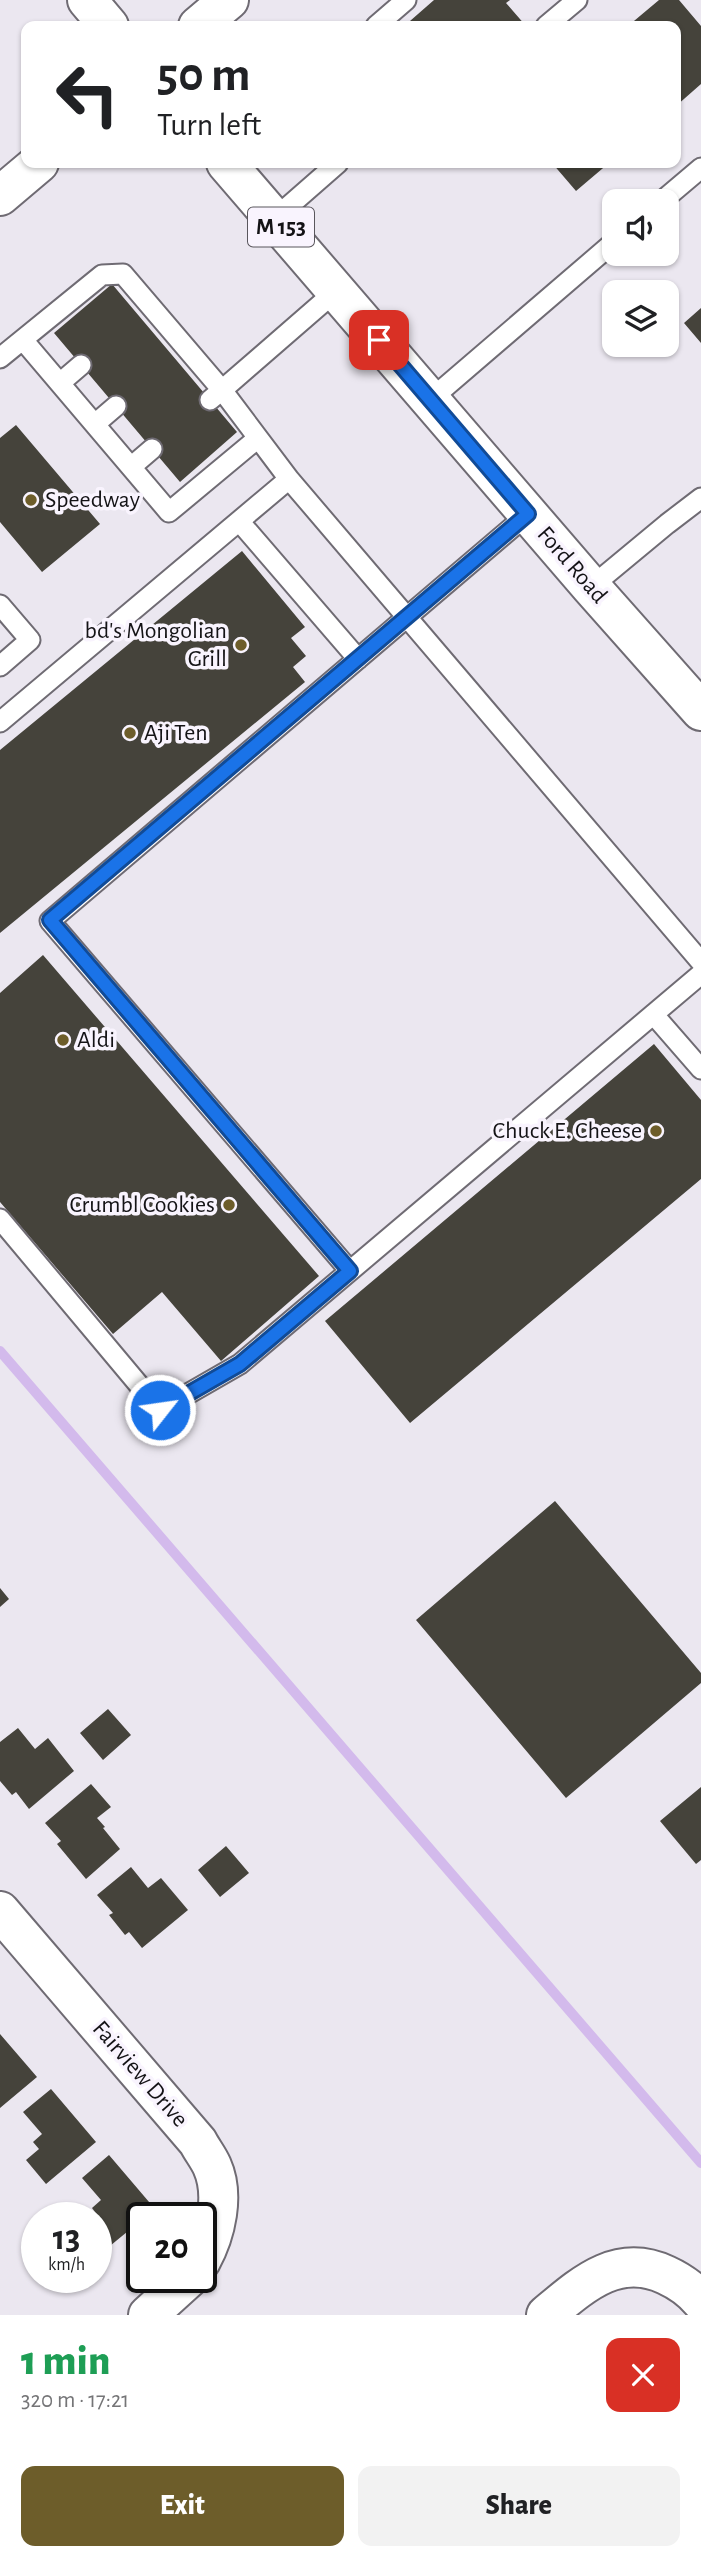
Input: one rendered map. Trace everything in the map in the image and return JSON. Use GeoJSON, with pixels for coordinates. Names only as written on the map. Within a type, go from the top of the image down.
{"type":"FeatureCollection","features":[{"type":"Feature","properties":{"kind":"main road"},"geometry":{"type":"LineString","coordinates":[[87,0],[105,21]]}},
{"type":"Feature","properties":{"kind":"main road"},"geometry":{"type":"LineString","coordinates":[[204,21],[229,0]]}},
{"type":"Feature","properties":{"kind":"main road"},"geometry":{"type":"LineString","coordinates":[[0,196],[33,168]]}},
{"type":"Feature","properties":{"kind":"main road","name":"Ford Road"},"geometry":{"type":"LineString","coordinates":[[230,168],[701,711]]}},
{"type":"Feature","properties":{"kind":"main road","name":"Fairview Drive"},"geometry":{"type":"LineString","coordinates":[[0,1911],[198,2142],[213,2167],[218,2191],[217,2214]]}},
{"type":"Feature","properties":{"kind":"main road"},"geometry":{"type":"LineString","coordinates":[[546,2315],[589,2281],[612,2271],[637,2266],[676,2280],[701,2301]]}},
{"type":"Feature","properties":{"kind":"main road"},"geometry":{"type":"LineString","coordinates":[[148,2315],[172,2293]]}},
{"type":"Feature","properties":{"kind":"lane"},"geometry":{"type":"LineString","coordinates":[[382,21],[406,0]]}},
{"type":"Feature","properties":{"kind":"lane"},"geometry":{"type":"LineString","coordinates":[[552,21],[577,0]]}},
{"type":"Feature","properties":{"kind":"lane"},"geometry":{"type":"LineString","coordinates":[[274,219],[332,168]]}},
{"type":"Feature","properties":{"kind":"lane"},"geometry":{"type":"LineString","coordinates":[[676,189],[701,168]]}},
{"type":"Feature","properties":{"kind":"lane"},"geometry":{"type":"LineString","coordinates":[[430,400],[602,252]]}},
{"type":"Feature","properties":{"kind":"lane"},"geometry":{"type":"LineString","coordinates":[[0,358],[102,275],[123,274],[145,311],[216,396],[258,438],[289,480],[405,618],[701,962]]}},
{"type":"Feature","properties":{"kind":"lane"},"geometry":{"type":"LineString","coordinates":[[216,396],[337,291]]}},
{"type":"Feature","properties":{"kind":"lane"},"geometry":{"type":"LineString","coordinates":[[23,340],[169,512],[258,438]]}},
{"type":"Feature","properties":{"kind":"lane"},"geometry":{"type":"LineString","coordinates":[[60,383],[81,365]]}},
{"type":"Feature","properties":{"kind":"lane"},"geometry":{"type":"LineString","coordinates":[[94,424],[116,407]]}},
{"type":"Feature","properties":{"kind":"lane"},"geometry":{"type":"LineString","coordinates":[[131,467],[152,449]]}},
{"type":"Feature","properties":{"kind":"lane"},"geometry":{"type":"LineString","coordinates":[[0,722],[289,480]]}},
{"type":"Feature","properties":{"kind":"lane"},"geometry":{"type":"LineString","coordinates":[[591,587],[701,498]]}},
{"type":"Feature","properties":{"kind":"lane"},"geometry":{"type":"LineString","coordinates":[[350,1271],[50,920],[528,514]]}},
{"type":"Feature","properties":{"kind":"lane"},"geometry":{"type":"LineString","coordinates":[[239,521],[358,659]]}},
{"type":"Feature","properties":{"kind":"lane"},"geometry":{"type":"LineString","coordinates":[[0,605],[30,640],[0,666]]}},
{"type":"Feature","properties":{"kind":"lane"},"geometry":{"type":"LineString","coordinates":[[0,1219],[160,1410],[240,1364],[701,974]]}},
{"type":"Feature","properties":{"kind":"lane"},"geometry":{"type":"LineString","coordinates":[[654,1015],[701,1069]]}},
{"type":"Feature","properties":{"kind":"building"},"geometry":{"type":"Polygon","coordinates":[[[434,0],[510,0],[506,3],[522,21],[410,21],[434,0]]]}},
{"type":"Feature","properties":{"kind":"building"},"geometry":{"type":"Polygon","coordinates":[[[659,0],[679,0],[701,26],[701,84],[681,102],[681,21],[634,21],[659,0]]]}},
{"type":"Feature","properties":{"kind":"building"},"geometry":{"type":"Polygon","coordinates":[[[556,168],[603,168],[576,191],[556,168]]]}},
{"type":"Feature","properties":{"kind":"building"},"geometry":{"type":"Polygon","coordinates":[[[112,284],[237,432],[180,482],[54,333],[112,284]]]}},
{"type":"Feature","properties":{"kind":"building"},"geometry":{"type":"Polygon","coordinates":[[[701,308],[701,343],[684,323],[701,308]]]}},
{"type":"Feature","properties":{"kind":"building"},"geometry":{"type":"Polygon","coordinates":[[[16,425],[100,524],[42,572],[0,522],[0,438],[16,425]]]}},
{"type":"Feature","properties":{"kind":"building"},"geometry":{"type":"Polygon","coordinates":[[[242,551],[305,627],[291,638],[306,656],[293,667],[305,682],[0,933],[0,750],[242,551]]]}},
{"type":"Feature","properties":{"kind":"building"},"geometry":{"type":"Polygon","coordinates":[[[43,955],[319,1276],[221,1361],[162,1292],[113,1334],[0,1202],[0,993],[43,955]]]}},
{"type":"Feature","properties":{"kind":"building"},"geometry":{"type":"Polygon","coordinates":[[[654,1044],[701,1100],[701,1179],[410,1423],[325,1321],[654,1044]]]}},
{"type":"Feature","properties":{"kind":"building"},"geometry":{"type":"Polygon","coordinates":[[[555,1501],[701,1673],[701,1683],[566,1798],[416,1620],[555,1501]]]}},
{"type":"Feature","properties":{"kind":"building"},"geometry":{"type":"Polygon","coordinates":[[[0,1588],[9,1599],[0,1607],[0,1588]]]}},
{"type":"Feature","properties":{"kind":"building"},"geometry":{"type":"Polygon","coordinates":[[[108,1709],[131,1735],[103,1760],[80,1733],[108,1709]]]}},
{"type":"Feature","properties":{"kind":"building"},"geometry":{"type":"Polygon","coordinates":[[[18,1728],[35,1749],[48,1738],[74,1771],[29,1809],[16,1792],[12,1795],[0,1781],[0,1742],[18,1728]]]}},
{"type":"Feature","properties":{"kind":"building"},"geometry":{"type":"Polygon","coordinates":[[[91,1784],[111,1807],[97,1818],[120,1849],[86,1879],[57,1844],[61,1841],[45,1823],[91,1784]]]}},
{"type":"Feature","properties":{"kind":"building"},"geometry":{"type":"Polygon","coordinates":[[[701,1787],[701,1860],[696,1864],[660,1821],[701,1787]]]}},
{"type":"Feature","properties":{"kind":"building"},"geometry":{"type":"Polygon","coordinates":[[[226,1846],[249,1873],[220,1897],[198,1870],[226,1846]]]}},
{"type":"Feature","properties":{"kind":"building"},"geometry":{"type":"Polygon","coordinates":[[[131,1867],[148,1888],[161,1878],[188,1910],[142,1948],[129,1932],[125,1935],[109,1915],[113,1913],[97,1895],[131,1867]]]}},
{"type":"Feature","properties":{"kind":"building"},"geometry":{"type":"Polygon","coordinates":[[[0,2034],[37,2077],[0,2108],[0,2034]]]}},
{"type":"Feature","properties":{"kind":"building"},"geometry":{"type":"Polygon","coordinates":[[[51,2089],[96,2142],[46,2184],[26,2160],[39,2149],[33,2142],[42,2134],[23,2112],[51,2089]]]}},
{"type":"Feature","properties":{"kind":"building"},"geometry":{"type":"Polygon","coordinates":[[[109,2155],[149,2202],[126,2202],[126,2233],[112,2244],[112,2202],[99,2202],[101,2200],[82,2178],[109,2155]]]}},
{"type":"Feature","properties":{"kind":"waterway"},"geometry":{"type":"LineString","coordinates":[[0,1351],[701,2163]]}},
{"type":"Feature","properties":{"kind":"place","name":"Speedway"},"geometry":{"type":"Point","coordinates":[31,500]}},
{"type":"Feature","properties":{"kind":"place","name":"bd's Mongolian Grill"},"geometry":{"type":"Point","coordinates":[241,645]}},
{"type":"Feature","properties":{"kind":"place","name":"Aji Ten"},"geometry":{"type":"Point","coordinates":[130,733]}},
{"type":"Feature","properties":{"kind":"place","name":"Aldi"},"geometry":{"type":"Point","coordinates":[63,1040]}},
{"type":"Feature","properties":{"kind":"place","name":"Chuck E. Cheese"},"geometry":{"type":"Point","coordinates":[656,1131]}},
{"type":"Feature","properties":{"kind":"place","name":"Crumbl Cookies"},"geometry":{"type":"Point","coordinates":[229,1205]}},
{"type":"Feature","properties":{"kind":"route"},"geometry":{"type":"LineString","coordinates":[[160,1410],[240,1364],[350,1271],[50,920],[528,514],[379,340]]}}]}
